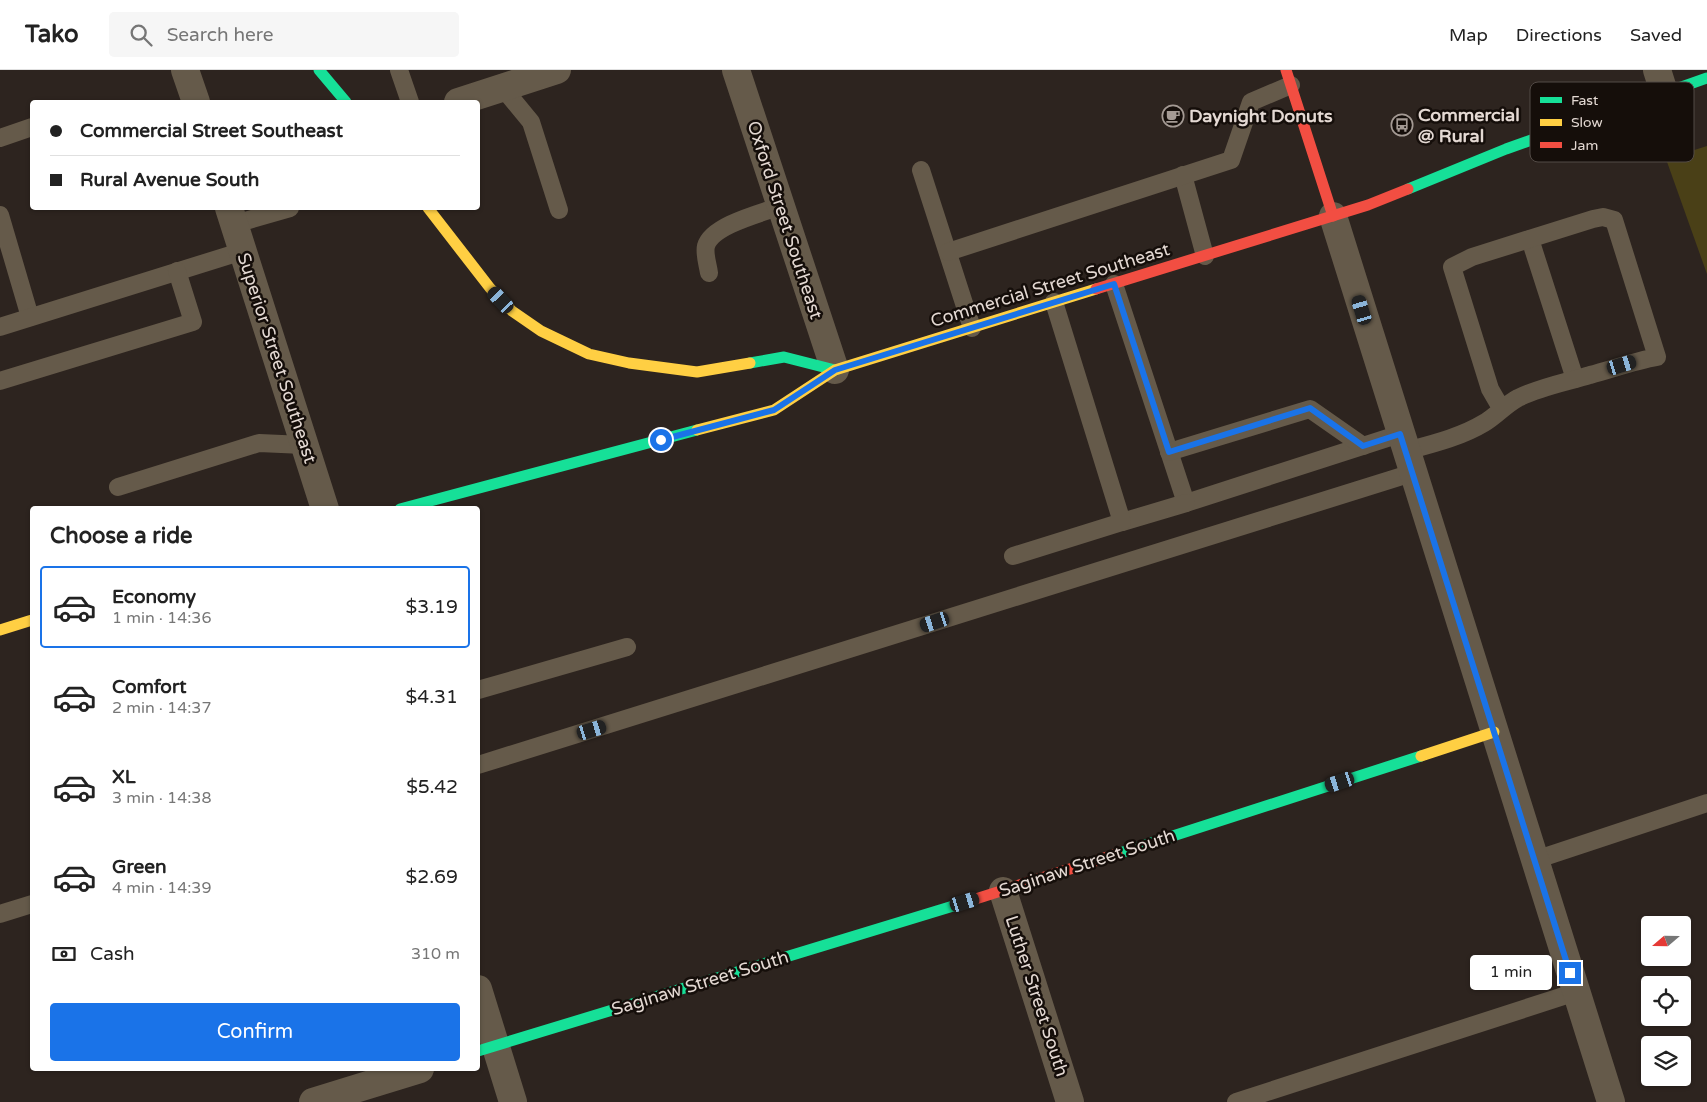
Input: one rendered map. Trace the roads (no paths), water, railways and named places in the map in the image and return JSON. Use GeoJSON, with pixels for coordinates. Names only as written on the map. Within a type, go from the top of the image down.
{"type":"FeatureCollection","features":[{"type":"Feature","properties":{"kind":"main road"},"geometry":{"type":"LineString","coordinates":[[319,70],[344,100]]}},
{"type":"Feature","properties":{"kind":"main road"},"geometry":{"type":"LineString","coordinates":[[1288,78],[1333,216]]}},
{"type":"Feature","properties":{"kind":"main road","name":"Commercial Street Southeast"},"geometry":{"type":"LineString","coordinates":[[1660,81],[1707,78]]}},
{"type":"Feature","properties":{"kind":"main road","name":"Commercial Street Southeast"},"geometry":{"type":"LineString","coordinates":[[411,506],[774,410],[835,370],[1368,205],[1530,138]]}},
{"type":"Feature","properties":{"kind":"main road"},"geometry":{"type":"LineString","coordinates":[[430,210],[490,288],[512,311],[541,331],[589,354],[629,363],[697,372],[784,357],[835,370]]}},
{"type":"Feature","properties":{"kind":"main road"},"geometry":{"type":"LineString","coordinates":[[0,630],[30,621]]}},
{"type":"Feature","properties":{"kind":"main road","name":"Saginaw Street South"},"geometry":{"type":"LineString","coordinates":[[486,1048],[1003,891],[1494,732]]}},
{"type":"Feature","properties":{"kind":"street"},"geometry":{"type":"LineString","coordinates":[[186,70],[190,100]]}},
{"type":"Feature","properties":{"kind":"street"},"geometry":{"type":"LineString","coordinates":[[464,100],[557,70]]}},
{"type":"Feature","properties":{"kind":"street","name":"Oxford Street Southeast"},"geometry":{"type":"LineString","coordinates":[[736,70],[835,370]]}},
{"type":"Feature","properties":{"kind":"street","name":"Superior Street Southeast"},"geometry":{"type":"LineString","coordinates":[[232,216],[324,506]]}},
{"type":"Feature","properties":{"kind":"street"},"geometry":{"type":"LineString","coordinates":[[1333,216],[1611,1102]]}},
{"type":"Feature","properties":{"kind":"street","name":"Luther Street South"},"geometry":{"type":"LineString","coordinates":[[1003,891],[1070,1102]]}},
{"type":"Feature","properties":{"kind":"street"},"geometry":{"type":"LineString","coordinates":[[480,1004],[486,1048],[513,1102]]}},
{"type":"Feature","properties":{"kind":"street"},"geometry":{"type":"LineString","coordinates":[[313,1102],[414,1071]]}},
{"type":"Feature","properties":{"kind":"lane"},"geometry":{"type":"LineString","coordinates":[[399,70],[409,100]]}},
{"type":"Feature","properties":{"kind":"lane"},"geometry":{"type":"LineString","coordinates":[[948,252],[1231,160],[1252,102],[1288,78]]}},
{"type":"Feature","properties":{"kind":"lane"},"geometry":{"type":"LineString","coordinates":[[503,88],[531,122],[559,210]]}},
{"type":"Feature","properties":{"kind":"lane"},"geometry":{"type":"LineString","coordinates":[[0,138],[30,128]]}},
{"type":"Feature","properties":{"kind":"lane"},"geometry":{"type":"LineString","coordinates":[[921,170],[972,328]]}},
{"type":"Feature","properties":{"kind":"lane"},"geometry":{"type":"LineString","coordinates":[[1183,175],[1204,256]]}},
{"type":"Feature","properties":{"kind":"lane"},"geometry":{"type":"LineString","coordinates":[[709,273],[706,246],[714,235],[735,222],[781,206]]}},
{"type":"Feature","properties":{"kind":"lane"},"geometry":{"type":"LineString","coordinates":[[232,216],[276,210]]}},
{"type":"Feature","properties":{"kind":"lane"},"geometry":{"type":"LineString","coordinates":[[0,215],[30,317]]}},
{"type":"Feature","properties":{"kind":"lane"},"geometry":{"type":"LineString","coordinates":[[480,764],[1438,443],[1487,422],[1501,408],[1519,398],[1575,379],[1657,357],[1614,220],[1603,217],[1593,219],[1472,257],[1452,267],[1490,389],[1501,408]]}},
{"type":"Feature","properties":{"kind":"lane"},"geometry":{"type":"LineString","coordinates":[[1530,239],[1575,379]]}},
{"type":"Feature","properties":{"kind":"lane"},"geometry":{"type":"LineString","coordinates":[[0,327],[243,250]]}},
{"type":"Feature","properties":{"kind":"lane"},"geometry":{"type":"LineString","coordinates":[[0,381],[193,322],[177,271]]}},
{"type":"Feature","properties":{"kind":"lane"},"geometry":{"type":"LineString","coordinates":[[1114,284],[1186,503]]}},
{"type":"Feature","properties":{"kind":"lane"},"geometry":{"type":"LineString","coordinates":[[1054,302],[1122,522]]}},
{"type":"Feature","properties":{"kind":"lane"},"geometry":{"type":"LineString","coordinates":[[1169,452],[1310,408],[1363,446],[1406,453]]}},
{"type":"Feature","properties":{"kind":"lane"},"geometry":{"type":"LineString","coordinates":[[118,487],[259,443],[304,445]]}},
{"type":"Feature","properties":{"kind":"lane"},"geometry":{"type":"LineString","coordinates":[[1013,556],[1363,446]]}},
{"type":"Feature","properties":{"kind":"lane"},"geometry":{"type":"LineString","coordinates":[[480,689],[627,647]]}},
{"type":"Feature","properties":{"kind":"lane"},"geometry":{"type":"LineString","coordinates":[[1534,860],[1707,803]]}},
{"type":"Feature","properties":{"kind":"lane"},"geometry":{"type":"LineString","coordinates":[[0,914],[30,905]]}},
{"type":"Feature","properties":{"kind":"lane"},"geometry":{"type":"LineString","coordinates":[[1236,1102],[1576,992]]}},
{"type":"Feature","properties":{"kind":"place","name":"Daynight Donuts"},"geometry":{"type":"Point","coordinates":[1173,116]}},
{"type":"Feature","properties":{"kind":"place","name":"Commercial @ Rural"},"geometry":{"type":"Point","coordinates":[1402,125]}}]}
